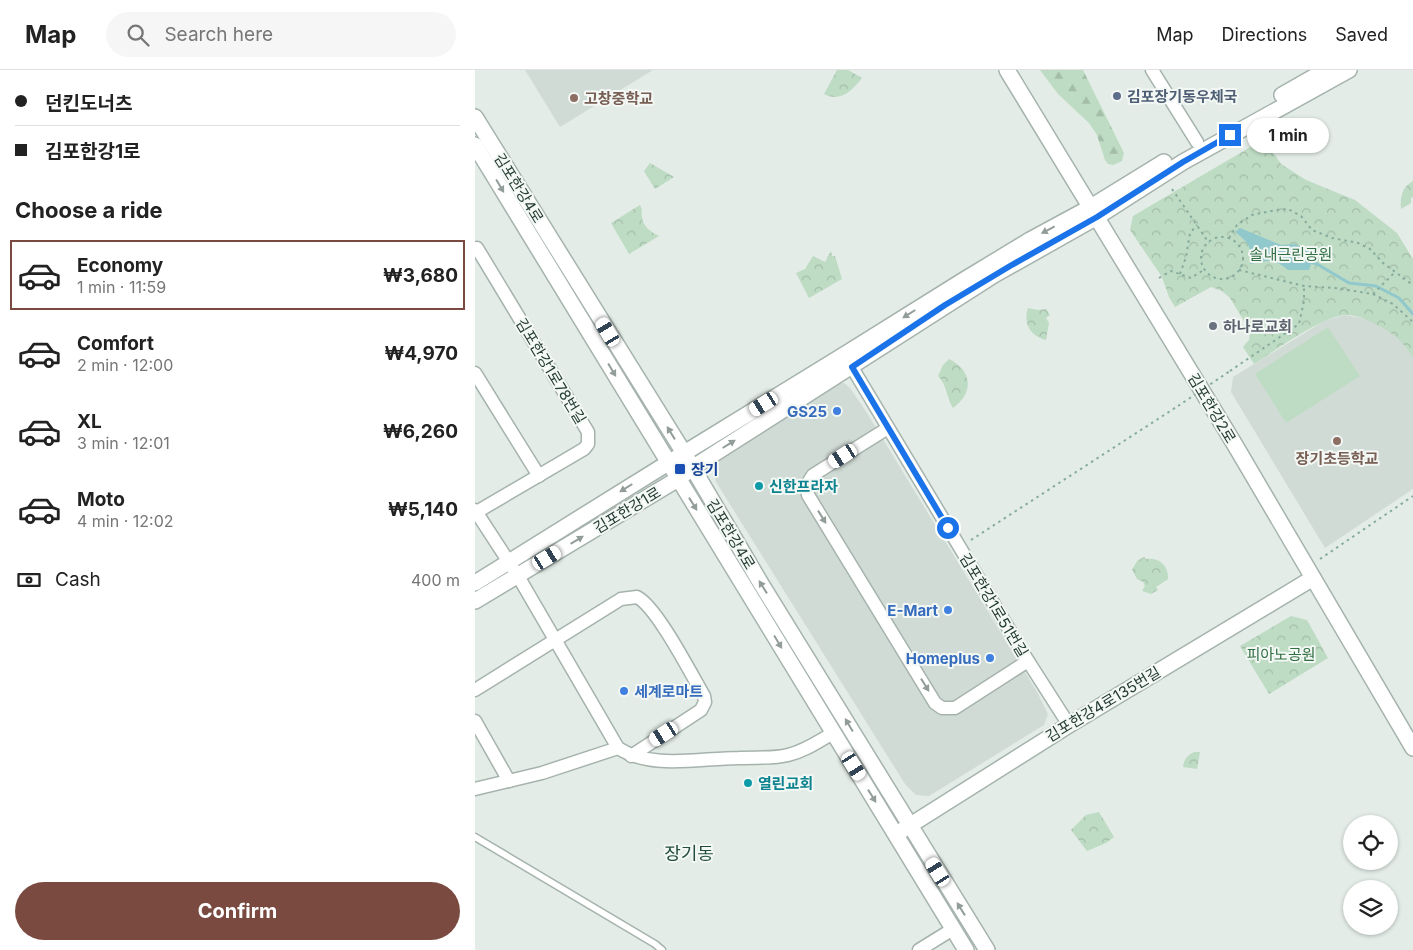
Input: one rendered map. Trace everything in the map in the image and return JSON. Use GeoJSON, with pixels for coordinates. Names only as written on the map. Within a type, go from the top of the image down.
{"type":"FeatureCollection","features":[{"type":"Feature","properties":{"kind":"street","name":"김포한강2로"},"geometry":{"type":"LineString","coordinates":[[1007,70],[1235,445],[1413,748]]}},
{"type":"Feature","properties":{"kind":"street"},"geometry":{"type":"LineString","coordinates":[[1151,70],[1197,142]]}},
{"type":"Feature","properties":{"kind":"street","name":"김포한강1로"},"geometry":{"type":"LineString","coordinates":[[1094,212],[1197,142],[1326,70]]}},
{"type":"Feature","properties":{"kind":"street","name":"김포한강1로"},"geometry":{"type":"LineString","coordinates":[[475,602],[678,479],[848,361],[1022,245],[1094,212],[1349,70]]}},
{"type":"Feature","properties":{"kind":"street","name":"김포한강4로"},"geometry":{"type":"LineString","coordinates":[[475,117],[987,950]]}},
{"type":"Feature","properties":{"kind":"street","name":"김포한강4로"},"geometry":{"type":"LineString","coordinates":[[475,145],[966,950]]}},
{"type":"Feature","properties":{"kind":"street","name":"김포한강1로78번길"},"geometry":{"type":"LineString","coordinates":[[476,247],[588,432],[588,444],[584,449],[475,512],[509,562]]}},
{"type":"Feature","properties":{"kind":"street","name":"김포한강1로"},"geometry":{"type":"LineString","coordinates":[[475,582],[683,453],[848,361]]}},
{"type":"Feature","properties":{"kind":"street","name":"김포한강1로51번길"},"geometry":{"type":"LineString","coordinates":[[848,361],[1028,661],[1069,725]]}},
{"type":"Feature","properties":{"kind":"street"},"geometry":{"type":"LineString","coordinates":[[475,372],[539,476]]}},
{"type":"Feature","properties":{"kind":"street"},"geometry":{"type":"LineString","coordinates":[[888,428],[813,476],[808,482],[806,489],[808,495],[935,703],[942,708],[955,708],[1028,661]]}},
{"type":"Feature","properties":{"kind":"street"},"geometry":{"type":"LineString","coordinates":[[509,562],[618,748],[631,756],[672,761],[775,758],[797,752],[833,733]]}},
{"type":"Feature","properties":{"kind":"street","name":"김포한강4로135번길"},"geometry":{"type":"LineString","coordinates":[[896,834],[1069,725],[1313,578]]}},
{"type":"Feature","properties":{"kind":"street"},"geometry":{"type":"LineString","coordinates":[[475,690],[621,599],[637,597],[647,604],[672,641],[704,696],[705,702],[697,714],[631,756]]}},
{"type":"Feature","properties":{"kind":"street"},"geometry":{"type":"LineString","coordinates":[[475,721],[509,781]]}},
{"type":"Feature","properties":{"kind":"street"},"geometry":{"type":"LineString","coordinates":[[475,789],[542,773],[618,748]]}},
{"type":"Feature","properties":{"kind":"street"},"geometry":{"type":"LineString","coordinates":[[919,950],[953,929]]}},
{"type":"Feature","properties":{"kind":"lane"},"geometry":{"type":"LineString","coordinates":[[475,837],[647,939],[662,950]]}},
{"type":"Feature","properties":{"kind":"path"},"geometry":{"type":"LineString","coordinates":[[1172,188],[1209,243]]}},
{"type":"Feature","properties":{"kind":"path"},"geometry":{"type":"LineString","coordinates":[[1229,238],[1237,225],[1253,215],[1288,209],[1301,216],[1312,230],[1332,238],[1358,244],[1370,250],[1383,263],[1413,285]]}},
{"type":"Feature","properties":{"kind":"path"},"geometry":{"type":"LineString","coordinates":[[1180,274],[1186,257],[1190,233],[1197,225]]}},
{"type":"Feature","properties":{"kind":"path"},"geometry":{"type":"LineString","coordinates":[[1219,237],[1229,238],[1238,244],[1242,250],[1243,257],[1239,270],[1235,274],[1222,278],[1210,274],[1205,269],[1202,257],[1203,250],[1209,243],[1219,237]]}},
{"type":"Feature","properties":{"kind":"path"},"geometry":{"type":"LineString","coordinates":[[1159,278],[1171,271],[1191,278],[1205,269]]}},
{"type":"Feature","properties":{"kind":"path"},"geometry":{"type":"LineString","coordinates":[[1239,270],[1303,286],[1335,288],[1373,294],[1393,304],[1413,322]]}},
{"type":"Feature","properties":{"kind":"path"},"geometry":{"type":"LineString","coordinates":[[1373,294],[1396,271]]}},
{"type":"Feature","properties":{"kind":"path"},"geometry":{"type":"LineString","coordinates":[[971,540],[1230,372],[1299,324],[1304,300],[1303,286]]}},
{"type":"Feature","properties":{"kind":"path"},"geometry":{"type":"LineString","coordinates":[[1320,559],[1413,496]]}},
{"type":"Feature","properties":{"kind":"shaded area","name":"고창중학교"},"geometry":{"type":"Polygon","coordinates":[[[525,70],[653,70],[560,127],[525,70]]]}},
{"type":"Feature","properties":{"kind":"shaded area","name":"장기초등학교"},"geometry":{"type":"Polygon","coordinates":[[[1345,315],[1367,319],[1386,329],[1405,344],[1413,358],[1413,489],[1325,548],[1231,392],[1233,377],[1324,321],[1345,315]]]}},
{"type":"Feature","properties":{"kind":"shaded area"},"geometry":{"type":"Polygon","coordinates":[[[844,383],[850,388],[867,413],[1037,692],[1048,714],[1044,725],[929,796],[916,795],[905,784],[716,482],[714,473],[715,467],[721,458],[837,384],[844,383]]]}},
{"type":"Feature","properties":{"kind":"green space"},"geometry":{"type":"Polygon","coordinates":[[[837,70],[848,70],[862,78],[846,94],[835,97],[824,94],[837,70]]]}},
{"type":"Feature","properties":{"kind":"green space"},"geometry":{"type":"Polygon","coordinates":[[[1040,70],[1083,70],[1124,153],[1122,161],[1113,165],[1108,164],[1097,135],[1089,123],[1058,94],[1040,70]]]}},
{"type":"Feature","properties":{"kind":"green space","name":"솔내근린공원"},"geometry":{"type":"Polygon","coordinates":[[[1264,139],[1281,164],[1306,180],[1355,200],[1397,233],[1413,259],[1413,358],[1398,338],[1388,331],[1362,318],[1345,315],[1335,317],[1311,328],[1254,364],[1243,347],[1249,340],[1250,331],[1230,298],[1222,291],[1211,287],[1175,307],[1169,297],[1162,277],[1130,230],[1133,216],[1264,139]]]}},
{"type":"Feature","properties":{"kind":"green space"},"geometry":{"type":"Polygon","coordinates":[[[650,163],[674,177],[655,189],[644,171],[650,163]]]}},
{"type":"Feature","properties":{"kind":"green space"},"geometry":{"type":"Polygon","coordinates":[[[1413,181],[1411,203],[1401,209],[1401,200],[1406,186],[1413,181]]]}},
{"type":"Feature","properties":{"kind":"green space"},"geometry":{"type":"Polygon","coordinates":[[[640,205],[644,224],[650,231],[659,236],[629,254],[611,223],[640,205]]]}},
{"type":"Feature","properties":{"kind":"green space"},"geometry":{"type":"Polygon","coordinates":[[[831,251],[832,256],[835,256],[842,279],[809,298],[796,273],[805,269],[813,256],[825,262],[831,251]]]}},
{"type":"Feature","properties":{"kind":"green space"},"geometry":{"type":"Polygon","coordinates":[[[1028,308],[1046,309],[1050,315],[1046,318],[1049,323],[1046,340],[1040,338],[1029,328],[1026,319],[1028,308]]]}},
{"type":"Feature","properties":{"kind":"green space"},"geometry":{"type":"Polygon","coordinates":[[[1328,327],[1360,376],[1286,423],[1255,374],[1328,327]]]}},
{"type":"Feature","properties":{"kind":"green space"},"geometry":{"type":"Polygon","coordinates":[[[949,359],[963,370],[968,382],[965,396],[953,408],[944,384],[938,376],[943,365],[949,359]]]}},
{"type":"Feature","properties":{"kind":"green space"},"geometry":{"type":"Polygon","coordinates":[[[1144,557],[1146,559],[1155,559],[1162,563],[1168,574],[1168,579],[1156,587],[1158,590],[1151,594],[1142,591],[1145,586],[1143,582],[1137,579],[1132,570],[1137,561],[1144,557]]]}},
{"type":"Feature","properties":{"kind":"green space","name":"피아노공원"},"geometry":{"type":"Polygon","coordinates":[[[1291,616],[1307,620],[1328,658],[1269,694],[1240,646],[1291,616]]]}},
{"type":"Feature","properties":{"kind":"green space"},"geometry":{"type":"Polygon","coordinates":[[[1194,752],[1200,752],[1197,769],[1183,767],[1186,758],[1194,752]]]}},
{"type":"Feature","properties":{"kind":"green space"},"geometry":{"type":"Polygon","coordinates":[[[1099,812],[1114,837],[1106,843],[1087,851],[1071,830],[1086,815],[1099,812]]]}},
{"type":"Feature","properties":{"kind":"water"},"geometry":{"type":"Polygon","coordinates":[[[1240,228],[1281,245],[1295,244],[1315,253],[1309,270],[1288,270],[1279,263],[1271,261],[1250,264],[1251,254],[1249,246],[1235,232],[1240,228]]]}},
{"type":"Feature","properties":{"kind":"waterway"},"geometry":{"type":"LineString","coordinates":[[1307,261],[1317,264],[1349,283],[1376,286],[1399,298],[1413,314]]}},
{"type":"Feature","properties":{"kind":"place","name":"김포장기동우체국"},"geometry":{"type":"Point","coordinates":[1117,96]}},
{"type":"Feature","properties":{"kind":"place","name":"고창중학교"},"geometry":{"type":"Point","coordinates":[574,98]}},
{"type":"Feature","properties":{"kind":"place","name":"하나로교회"},"geometry":{"type":"Point","coordinates":[1213,326]}},
{"type":"Feature","properties":{"kind":"place","name":"GS25"},"geometry":{"type":"Point","coordinates":[837,411]}},
{"type":"Feature","properties":{"kind":"place","name":"장기초등학교"},"geometry":{"type":"Point","coordinates":[1337,441]}},
{"type":"Feature","properties":{"kind":"place","name":"장기"},"geometry":{"type":"Point","coordinates":[680,469]}},
{"type":"Feature","properties":{"kind":"place","name":"신한프라자"},"geometry":{"type":"Point","coordinates":[759,486]}},
{"type":"Feature","properties":{"kind":"place","name":"E-Mart"},"geometry":{"type":"Point","coordinates":[948,610]}},
{"type":"Feature","properties":{"kind":"place","name":"Homeplus"},"geometry":{"type":"Point","coordinates":[990,658]}},
{"type":"Feature","properties":{"kind":"place","name":"세계로마트"},"geometry":{"type":"Point","coordinates":[624,691]}},
{"type":"Feature","properties":{"kind":"place","name":"열린교회"},"geometry":{"type":"Point","coordinates":[748,783]}},
{"type":"Feature","properties":{"kind":"district","name":"장기동"},"geometry":{"type":"Point","coordinates":[689,853]}},
{"type":"Feature","properties":{"kind":"route"},"geometry":{"type":"LineString","coordinates":[[948,528],[852,367],[945,305],[1097,217],[1183,162],[1230,135]]}}]}
